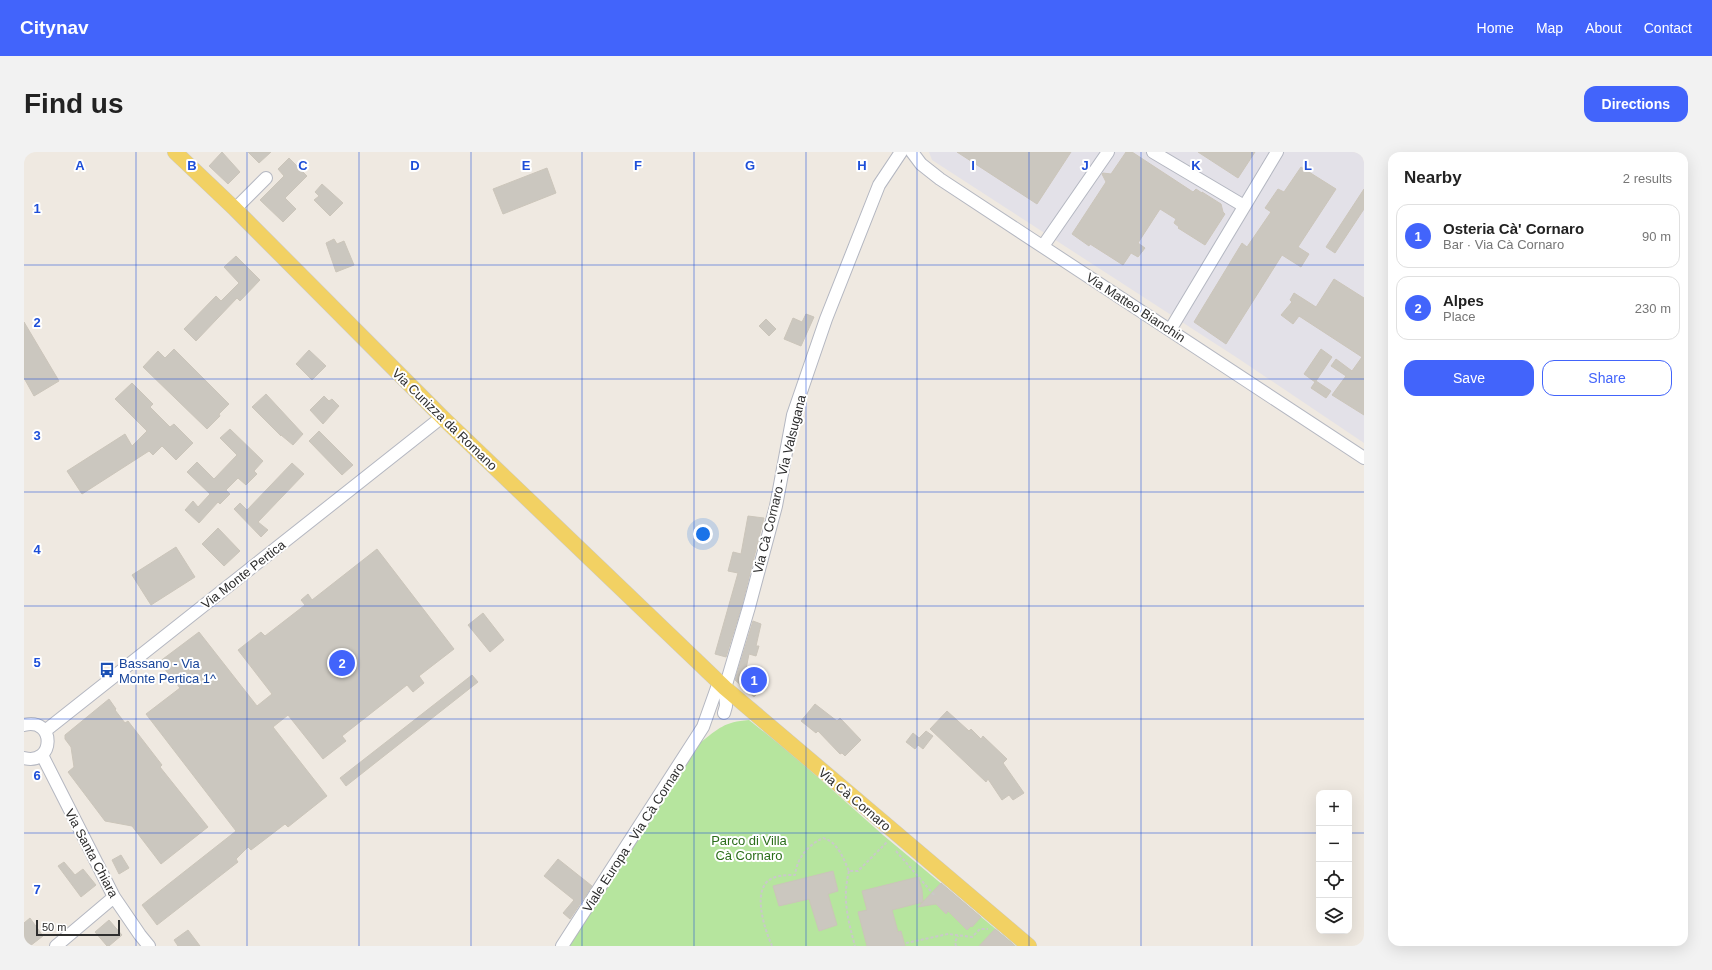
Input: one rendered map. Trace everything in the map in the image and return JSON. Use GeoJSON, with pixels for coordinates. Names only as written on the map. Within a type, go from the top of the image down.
{"type":"FeatureCollection","features":[{"type":"Feature","properties":{"kind":"main road","name":"Via Cunizza da Romano"},"geometry":{"type":"LineString","coordinates":[[175,152],[235,209],[442,417],[722,685]]}},
{"type":"Feature","properties":{"kind":"main road","name":"Via Cà Cornaro"},"geometry":{"type":"LineString","coordinates":[[722,685],[892,837],[997,919],[1029,946]]}},
{"type":"Feature","properties":{"kind":"street","name":"Via Cà Cornaro - Via Valsugana"},"geometry":{"type":"LineString","coordinates":[[722,685],[749,607],[776,506],[793,415],[826,319],[879,185],[901,152]]}},
{"type":"Feature","properties":{"kind":"street","name":"Via Matteo Bianchin"},"geometry":{"type":"LineString","coordinates":[[912,152],[921,164],[940,179],[1364,458]]}},
{"type":"Feature","properties":{"kind":"street"},"geometry":{"type":"LineString","coordinates":[[1043,246],[1108,152]]}},
{"type":"Feature","properties":{"kind":"street"},"geometry":{"type":"LineString","coordinates":[[1152,152],[1244,206]]}},
{"type":"Feature","properties":{"kind":"street"},"geometry":{"type":"LineString","coordinates":[[1170,330],[1277,152]]}},
{"type":"Feature","properties":{"kind":"street"},"geometry":{"type":"LineString","coordinates":[[235,209],[266,178]]}},
{"type":"Feature","properties":{"kind":"street","name":"Via Monte Pertica"},"geometry":{"type":"LineString","coordinates":[[45,731],[442,417]]}},
{"type":"Feature","properties":{"kind":"street"},"geometry":{"type":"LineString","coordinates":[[722,685],[724,713]]}},
{"type":"Feature","properties":{"kind":"street"},"geometry":{"type":"LineString","coordinates":[[703,727],[722,685]]}},
{"type":"Feature","properties":{"kind":"street"},"geometry":{"type":"LineString","coordinates":[[703,727],[724,713],[734,708],[744,706]]}},
{"type":"Feature","properties":{"kind":"street"},"geometry":{"type":"LineString","coordinates":[[24,725],[35,724],[45,731],[47,736],[47,746],[42,755],[32,759],[24,758]]}},
{"type":"Feature","properties":{"kind":"street","name":"Viale Europa - Via Cà Cornaro"},"geometry":{"type":"LineString","coordinates":[[562,946],[703,727]]}},
{"type":"Feature","properties":{"kind":"street","name":"Via Santa Chiara"},"geometry":{"type":"LineString","coordinates":[[42,755],[114,897],[149,946]]}},
{"type":"Feature","properties":{"kind":"street"},"geometry":{"type":"LineString","coordinates":[[56,946],[114,897]]}},
{"type":"Feature","properties":{"kind":"path"},"geometry":{"type":"LineString","coordinates":[[849,871],[858,871],[892,837],[935,896]]}},
{"type":"Feature","properties":{"kind":"path"},"geometry":{"type":"LineString","coordinates":[[772,946],[762,912],[760,896],[764,884],[772,878],[795,875],[796,863],[812,843],[823,838],[829,840],[836,847],[843,857],[849,871],[846,883],[846,914],[855,946]]}},
{"type":"Feature","properties":{"kind":"path"},"geometry":{"type":"LineString","coordinates":[[906,944],[948,934],[972,937],[980,929],[987,930],[997,919]]}},
{"type":"Feature","properties":{"kind":"path"},"geometry":{"type":"LineString","coordinates":[[956,946],[955,942],[958,936]]}},
{"type":"Feature","properties":{"kind":"shaded area"},"geometry":{"type":"Polygon","coordinates":[[[929,152],[1364,152],[1364,443],[1239,359],[932,160],[929,152]]]}},
{"type":"Feature","properties":{"kind":"green space","name":"Parco di Villa Cà Cornaro"},"geometry":{"type":"Polygon","coordinates":[[[749,720],[793,755],[883,835],[1016,946],[568,946],[700,743],[712,733],[728,724],[749,720]]]}},
{"type":"Feature","properties":{"kind":"building"},"geometry":{"type":"Polygon","coordinates":[[[222,152],[240,172],[228,184],[209,166],[222,152]]]}},
{"type":"Feature","properties":{"kind":"building"},"geometry":{"type":"Polygon","coordinates":[[[248,152],[271,152],[259,163],[248,152]]]}},
{"type":"Feature","properties":{"kind":"building"},"geometry":{"type":"Polygon","coordinates":[[[957,152],[1071,152],[1037,204],[957,152]]]}},
{"type":"Feature","properties":{"kind":"building"},"geometry":{"type":"Polygon","coordinates":[[[1126,152],[1132,152],[1193,192],[1196,189],[1221,204],[1225,214],[1205,245],[1178,228],[1179,227],[1174,223],[1176,219],[1160,209],[1138,243],[1145,248],[1138,257],[1131,253],[1123,265],[1090,244],[1089,246],[1072,234],[1106,182],[1102,174],[1111,174],[1126,152]]]}},
{"type":"Feature","properties":{"kind":"building"},"geometry":{"type":"Polygon","coordinates":[[[1198,152],[1255,152],[1238,178],[1198,152]]]}},
{"type":"Feature","properties":{"kind":"building"},"geometry":{"type":"Polygon","coordinates":[[[289,158],[307,176],[285,198],[296,209],[283,222],[260,200],[284,176],[278,169],[289,158]]]}},
{"type":"Feature","properties":{"kind":"building"},"geometry":{"type":"Polygon","coordinates":[[[1301,167],[1336,189],[1298,247],[1309,254],[1301,267],[1282,255],[1226,344],[1194,322],[1242,243],[1247,247],[1271,212],[1265,208],[1278,189],[1284,192],[1301,167]]]}},
{"type":"Feature","properties":{"kind":"building"},"geometry":{"type":"Polygon","coordinates":[[[547,168],[556,193],[503,214],[493,189],[547,168]]]}},
{"type":"Feature","properties":{"kind":"building"},"geometry":{"type":"Polygon","coordinates":[[[322,184],[343,203],[330,216],[314,200],[319,196],[315,192],[322,184]]]}},
{"type":"Feature","properties":{"kind":"building"},"geometry":{"type":"Polygon","coordinates":[[[1364,189],[1364,209],[1335,253],[1326,247],[1364,189]]]}},
{"type":"Feature","properties":{"kind":"building"},"geometry":{"type":"Polygon","coordinates":[[[334,239],[337,244],[344,241],[354,265],[336,272],[326,243],[334,239]]]}},
{"type":"Feature","properties":{"kind":"building"},"geometry":{"type":"Polygon","coordinates":[[[236,256],[260,280],[240,301],[237,298],[196,341],[184,329],[216,296],[221,301],[239,283],[224,267],[236,256]]]}},
{"type":"Feature","properties":{"kind":"building"},"geometry":{"type":"Polygon","coordinates":[[[1334,279],[1364,298],[1364,415],[1332,395],[1346,376],[1331,366],[1336,359],[1352,371],[1362,357],[1299,316],[1293,324],[1281,315],[1292,302],[1290,300],[1294,293],[1316,307],[1334,279]]]}},
{"type":"Feature","properties":{"kind":"building"},"geometry":{"type":"Polygon","coordinates":[[[806,314],[814,317],[801,346],[784,339],[793,318],[802,322],[806,314]]]}},
{"type":"Feature","properties":{"kind":"building"},"geometry":{"type":"Polygon","coordinates":[[[766,319],[776,329],[769,336],[759,326],[766,319]]]}},
{"type":"Feature","properties":{"kind":"building"},"geometry":{"type":"Polygon","coordinates":[[[24,322],[59,381],[34,396],[24,378],[24,322]]]}},
{"type":"Feature","properties":{"kind":"building"},"geometry":{"type":"Polygon","coordinates":[[[174,349],[229,404],[207,429],[143,367],[158,351],[165,358],[174,349]]]}},
{"type":"Feature","properties":{"kind":"building"},"geometry":{"type":"Polygon","coordinates":[[[1321,349],[1332,357],[1316,381],[1331,391],[1326,398],[1311,388],[1315,382],[1304,374],[1321,349]]]}},
{"type":"Feature","properties":{"kind":"building"},"geometry":{"type":"Polygon","coordinates":[[[309,350],[326,366],[312,380],[296,364],[309,350]]]}},
{"type":"Feature","properties":{"kind":"building"},"geometry":{"type":"Polygon","coordinates":[[[132,383],[153,404],[150,407],[170,427],[174,424],[193,443],[176,460],[162,446],[153,455],[149,451],[82,494],[67,471],[125,434],[132,446],[147,431],[115,399],[132,383]]]}},
{"type":"Feature","properties":{"kind":"building"},"geometry":{"type":"Polygon","coordinates":[[[266,394],[303,434],[293,445],[281,436],[252,407],[266,394]]]}},
{"type":"Feature","properties":{"kind":"building"},"geometry":{"type":"Polygon","coordinates":[[[324,396],[329,401],[332,399],[339,406],[323,424],[310,410],[324,396]]]}},
{"type":"Feature","properties":{"kind":"building"},"geometry":{"type":"Polygon","coordinates":[[[230,429],[263,461],[254,471],[257,474],[246,485],[238,478],[226,490],[230,494],[220,504],[218,502],[199,523],[185,510],[193,501],[198,507],[210,494],[187,472],[197,462],[214,479],[237,455],[220,438],[230,429]]]}},
{"type":"Feature","properties":{"kind":"building"},"geometry":{"type":"Polygon","coordinates":[[[319,431],[353,465],[342,475],[309,441],[319,431]]]}},
{"type":"Feature","properties":{"kind":"building"},"geometry":{"type":"Polygon","coordinates":[[[292,463],[304,474],[258,522],[268,530],[261,537],[234,509],[240,503],[247,510],[292,463]]]}},
{"type":"Feature","properties":{"kind":"building"},"geometry":{"type":"Polygon","coordinates":[[[748,516],[764,518],[742,605],[726,657],[715,654],[738,573],[728,571],[733,552],[741,554],[748,516]]]}},
{"type":"Feature","properties":{"kind":"building"},"geometry":{"type":"Polygon","coordinates":[[[218,528],[240,551],[224,566],[202,544],[218,528]]]}},
{"type":"Feature","properties":{"kind":"building"},"geometry":{"type":"Polygon","coordinates":[[[176,547],[195,577],[151,605],[132,575],[176,547]]]}},
{"type":"Feature","properties":{"kind":"building"},"geometry":{"type":"Polygon","coordinates":[[[377,549],[454,649],[419,676],[424,683],[413,692],[407,685],[342,736],[346,741],[323,759],[288,715],[273,727],[327,796],[288,827],[285,824],[251,850],[248,847],[236,859],[238,862],[157,925],[142,905],[236,831],[146,714],[180,688],[159,662],[199,632],[257,706],[272,694],[238,650],[261,632],[265,636],[305,605],[301,600],[308,594],[312,600],[377,549]]]}},
{"type":"Feature","properties":{"kind":"building"},"geometry":{"type":"Polygon","coordinates":[[[483,613],[504,640],[490,652],[468,625],[483,613]]]}},
{"type":"Feature","properties":{"kind":"building"},"geometry":{"type":"Polygon","coordinates":[[[753,621],[761,624],[756,646],[759,646],[756,656],[749,654],[746,669],[759,680],[758,682],[760,685],[757,686],[761,690],[754,697],[735,680],[753,621]]]}},
{"type":"Feature","properties":{"kind":"building"},"geometry":{"type":"Polygon","coordinates":[[[472,675],[478,682],[346,786],[340,778],[472,675]]]}},
{"type":"Feature","properties":{"kind":"building"},"geometry":{"type":"Polygon","coordinates":[[[109,699],[125,723],[128,721],[162,765],[160,767],[208,827],[161,864],[132,826],[105,821],[68,772],[74,767],[71,747],[65,739],[65,735],[109,699]]]}},
{"type":"Feature","properties":{"kind":"building"},"geometry":{"type":"Polygon","coordinates":[[[815,704],[837,721],[840,718],[861,740],[845,756],[842,753],[840,754],[818,731],[816,733],[801,721],[815,704]]]}},
{"type":"Feature","properties":{"kind":"building"},"geometry":{"type":"Polygon","coordinates":[[[947,711],[969,731],[971,729],[981,739],[983,736],[1007,759],[1003,763],[1024,793],[1013,800],[1009,795],[1002,800],[988,779],[986,782],[930,729],[947,711]]]}},
{"type":"Feature","properties":{"kind":"building"},"geometry":{"type":"Polygon","coordinates":[[[926,731],[933,736],[923,749],[918,745],[915,749],[906,742],[913,733],[919,738],[926,731]]]}},
{"type":"Feature","properties":{"kind":"building"},"geometry":{"type":"Polygon","coordinates":[[[121,855],[129,868],[119,874],[112,860],[121,855]]]}},
{"type":"Feature","properties":{"kind":"building"},"geometry":{"type":"Polygon","coordinates":[[[558,859],[592,886],[570,919],[563,913],[574,900],[544,876],[558,859]]]}},
{"type":"Feature","properties":{"kind":"building"},"geometry":{"type":"Polygon","coordinates":[[[64,862],[75,875],[83,869],[96,885],[81,897],[58,866],[64,862]]]}},
{"type":"Feature","properties":{"kind":"building"},"geometry":{"type":"Polygon","coordinates":[[[833,871],[838,891],[828,894],[837,925],[819,931],[809,899],[779,906],[773,886],[833,871]]]}},
{"type":"Feature","properties":{"kind":"building"},"geometry":{"type":"Polygon","coordinates":[[[918,877],[922,890],[923,902],[892,910],[898,932],[901,931],[905,946],[867,946],[858,912],[867,910],[862,891],[918,877]]]}},
{"type":"Feature","properties":{"kind":"building"},"geometry":{"type":"Polygon","coordinates":[[[941,883],[981,917],[972,927],[971,926],[967,930],[948,911],[946,914],[936,904],[918,907],[941,883]]]}},
{"type":"Feature","properties":{"kind":"building"},"geometry":{"type":"Polygon","coordinates":[[[30,918],[43,936],[30,946],[24,946],[24,923],[30,918]]]}},
{"type":"Feature","properties":{"kind":"building"},"geometry":{"type":"Polygon","coordinates":[[[109,920],[122,935],[107,946],[95,932],[109,920]]]}},
{"type":"Feature","properties":{"kind":"building"},"geometry":{"type":"Polygon","coordinates":[[[995,929],[1012,943],[1015,946],[979,946],[995,929]]]}},
{"type":"Feature","properties":{"kind":"building"},"geometry":{"type":"Polygon","coordinates":[[[188,930],[200,946],[178,946],[174,940],[188,930]]]}},
{"type":"Feature","properties":{"kind":"place","name":"Alpes"},"geometry":{"type":"Point","coordinates":[342,663]}},
{"type":"Feature","properties":{"kind":"place","name":"Bassano - Via Monte Pertica 1^"},"geometry":{"type":"Point","coordinates":[107,670]}},
{"type":"Feature","properties":{"kind":"place","name":"Osteria Cà' Cornaro"},"geometry":{"type":"Point","coordinates":[754,680]}}]}
